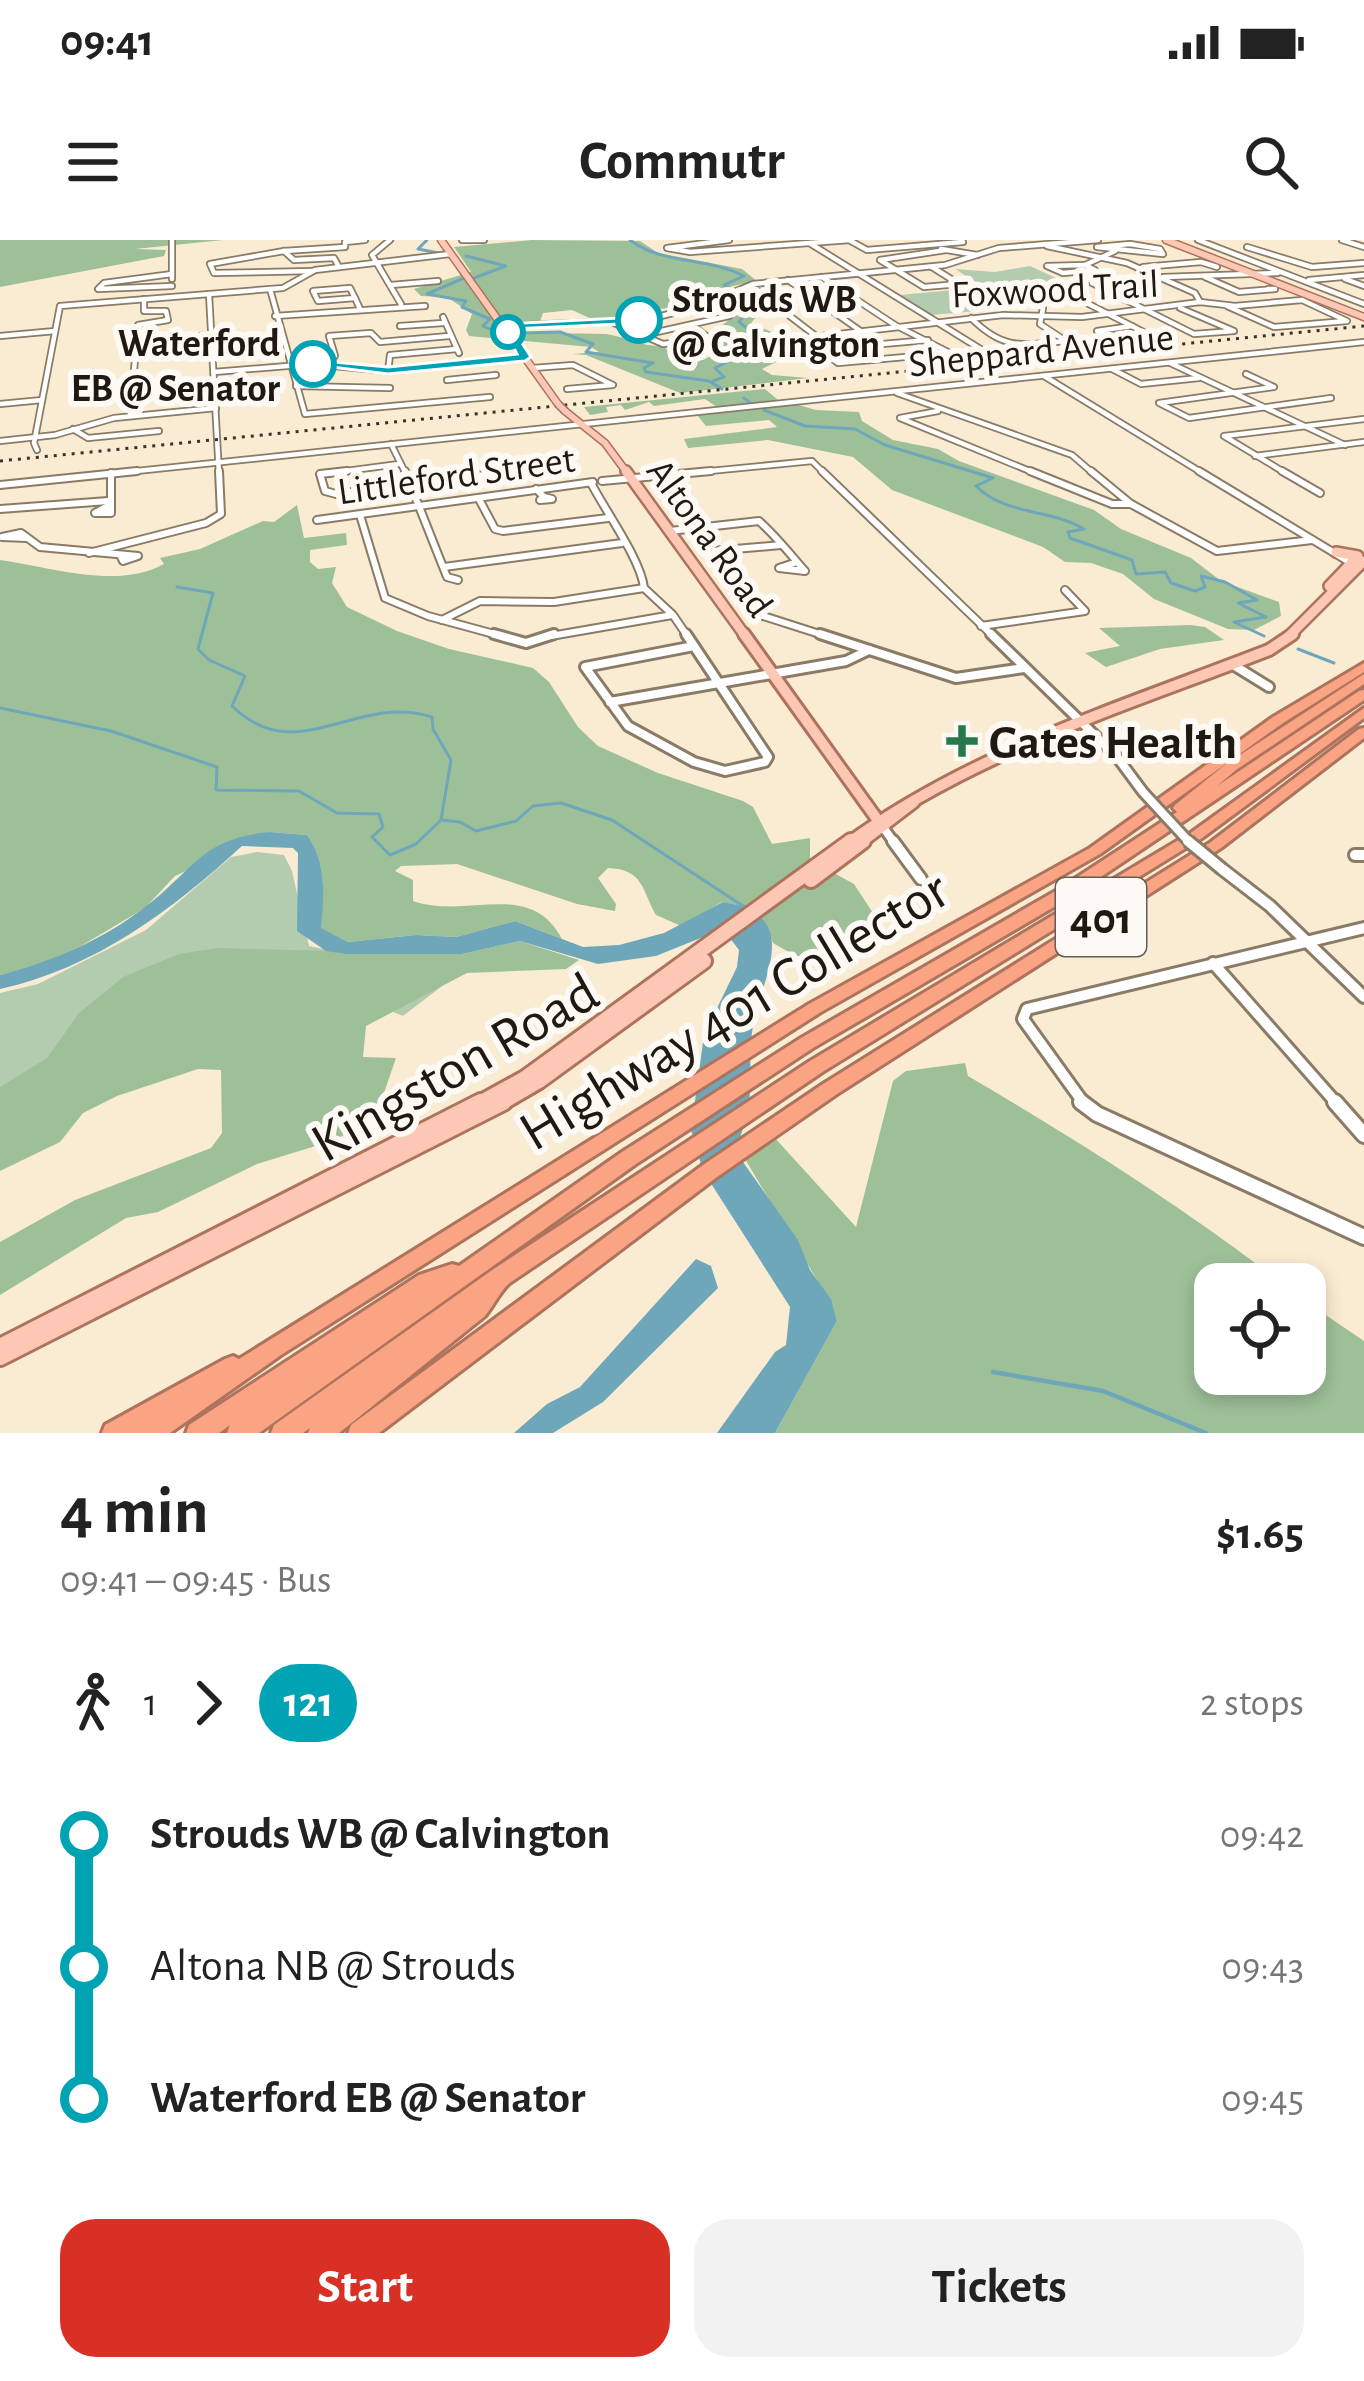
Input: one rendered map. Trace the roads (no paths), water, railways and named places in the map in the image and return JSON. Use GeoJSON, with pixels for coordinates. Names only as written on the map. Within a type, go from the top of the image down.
{"type":"FeatureCollection","features":[{"type":"Feature","properties":{"kind":"highway","name":"Highway 401 Collector"},"geometry":{"type":"LineString","coordinates":[[150,1433],[273,1348],[815,1008],[1095,851],[1296,707],[1364,667]]}},
{"type":"Feature","properties":{"kind":"highway"},"geometry":{"type":"LineString","coordinates":[[1152,835],[1231,767],[1364,678]]}},
{"type":"Feature","properties":{"kind":"highway","name":"401"},"geometry":{"type":"LineString","coordinates":[[238,1433],[629,1158],[807,1043],[1065,892],[1364,694]]}},
{"type":"Feature","properties":{"kind":"highway","name":"401"},"geometry":{"type":"LineString","coordinates":[[283,1433],[503,1275],[817,1066],[1197,835],[1364,712]]}},
{"type":"Feature","properties":{"kind":"highway","name":"401"},"geometry":{"type":"LineString","coordinates":[[360,1433],[638,1222],[830,1089],[1216,845],[1364,732]]}},
{"type":"Feature","properties":{"kind":"highway"},"geometry":{"type":"LineString","coordinates":[[198,1433],[427,1282],[477,1264]]}},
{"type":"Feature","properties":{"kind":"highway"},"geometry":{"type":"LineString","coordinates":[[320,1433],[477,1309],[503,1275]]}},
{"type":"Feature","properties":{"kind":"highway"},"geometry":{"type":"LineString","coordinates":[[113,1433],[273,1348]]}},
{"type":"Feature","properties":{"kind":"main road","name":"Altona Road"},"geometry":{"type":"LineString","coordinates":[[441,240],[561,408],[605,443],[880,824]]}},
{"type":"Feature","properties":{"kind":"main road"},"geometry":{"type":"LineString","coordinates":[[1166,240],[1364,317]]}},
{"type":"Feature","properties":{"kind":"main road"},"geometry":{"type":"LineString","coordinates":[[1332,551],[1358,565]]}},
{"type":"Feature","properties":{"kind":"main road","name":"Kingston Road"},"geometry":{"type":"LineString","coordinates":[[0,1358],[539,1081],[919,796],[973,767],[1080,722],[1235,666],[1302,628],[1358,565]]}},
{"type":"Feature","properties":{"kind":"main road"},"geometry":{"type":"LineString","coordinates":[[855,788],[881,804],[919,796]]}},
{"type":"Feature","properties":{"kind":"main road","name":"Kingston Road"},"geometry":{"type":"LineString","coordinates":[[0,1347],[404,1144],[525,1078],[641,1002]]}},
{"type":"Feature","properties":{"kind":"street"},"geometry":{"type":"LineString","coordinates":[[172,240],[172,296]]}},
{"type":"Feature","properties":{"kind":"street"},"geometry":{"type":"LineString","coordinates":[[365,240],[345,242],[342,248],[284,251],[211,263],[212,273],[313,271],[450,254]]}},
{"type":"Feature","properties":{"kind":"street"},"geometry":{"type":"LineString","coordinates":[[390,240],[373,253],[401,304]]}},
{"type":"Feature","properties":{"kind":"street"},"geometry":{"type":"LineString","coordinates":[[462,240],[481,240]]}},
{"type":"Feature","properties":{"kind":"street"},"geometry":{"type":"LineString","coordinates":[[729,240],[667,248],[690,252],[849,240],[867,250],[963,242]]}},
{"type":"Feature","properties":{"kind":"street"},"geometry":{"type":"LineString","coordinates":[[765,240],[774,246]]}},
{"type":"Feature","properties":{"kind":"street"},"geometry":{"type":"LineString","coordinates":[[505,326],[614,323],[708,304],[746,285],[930,267],[1010,247],[1098,240]]}},
{"type":"Feature","properties":{"kind":"street"},"geometry":{"type":"LineString","coordinates":[[1198,240],[1364,304]]}},
{"type":"Feature","properties":{"kind":"street"},"geometry":{"type":"LineString","coordinates":[[1239,240],[1258,243]]}},
{"type":"Feature","properties":{"kind":"street"},"geometry":{"type":"LineString","coordinates":[[1342,240],[1364,248]]}},
{"type":"Feature","properties":{"kind":"street"},"geometry":{"type":"LineString","coordinates":[[807,242],[1026,378]]}},
{"type":"Feature","properties":{"kind":"street"},"geometry":{"type":"LineString","coordinates":[[922,242],[977,255]]}},
{"type":"Feature","properties":{"kind":"street"},"geometry":{"type":"LineString","coordinates":[[1236,252],[1258,243]]}},
{"type":"Feature","properties":{"kind":"street","name":"Foxwood Trail"},"geometry":{"type":"LineString","coordinates":[[813,337],[971,318],[1106,315],[1200,302],[1195,293],[1138,268],[1043,244]]}},
{"type":"Feature","properties":{"kind":"street"},"geometry":{"type":"LineString","coordinates":[[1085,266],[1096,270],[1063,273],[1047,266],[1085,266],[1115,251],[1163,254],[1160,249],[1130,244],[1097,247],[1115,251]]}},
{"type":"Feature","properties":{"kind":"street"},"geometry":{"type":"LineString","coordinates":[[1010,247],[1028,255]]}},
{"type":"Feature","properties":{"kind":"street"},"geometry":{"type":"LineString","coordinates":[[1247,247],[1312,267],[1364,263]]}},
{"type":"Feature","properties":{"kind":"street"},"geometry":{"type":"LineString","coordinates":[[930,267],[958,284],[924,287],[880,260],[946,250]]}},
{"type":"Feature","properties":{"kind":"street"},"geometry":{"type":"LineString","coordinates":[[284,251],[295,260],[334,258],[339,267]]}},
{"type":"Feature","properties":{"kind":"street"},"geometry":{"type":"LineString","coordinates":[[245,257],[253,261]]}},
{"type":"Feature","properties":{"kind":"street"},"geometry":{"type":"LineString","coordinates":[[1138,268],[1201,262]]}},
{"type":"Feature","properties":{"kind":"street"},"geometry":{"type":"LineString","coordinates":[[37,450],[35,438],[63,305],[270,289],[290,286],[313,271]]}},
{"type":"Feature","properties":{"kind":"street"},"geometry":{"type":"LineString","coordinates":[[1161,278],[1284,273]]}},
{"type":"Feature","properties":{"kind":"street"},"geometry":{"type":"LineString","coordinates":[[172,274],[104,284],[98,290],[172,286]]}},
{"type":"Feature","properties":{"kind":"street"},"geometry":{"type":"LineString","coordinates":[[1304,280],[1364,275]]}},
{"type":"Feature","properties":{"kind":"street"},"geometry":{"type":"LineString","coordinates":[[822,277],[950,352],[843,364],[825,354],[826,349]]}},
{"type":"Feature","properties":{"kind":"street"},"geometry":{"type":"LineString","coordinates":[[1205,277],[1235,291],[1268,289]]}},
{"type":"Feature","properties":{"kind":"street"},"geometry":{"type":"LineString","coordinates":[[1340,278],[1364,286]]}},
{"type":"Feature","properties":{"kind":"street"},"geometry":{"type":"LineString","coordinates":[[788,280],[862,332]]}},
{"type":"Feature","properties":{"kind":"street"},"geometry":{"type":"LineString","coordinates":[[1125,300],[1158,296],[1124,280],[1092,283],[1143,311],[1199,335],[1234,331],[1180,308]]}},
{"type":"Feature","properties":{"kind":"street"},"geometry":{"type":"LineString","coordinates":[[247,291],[252,281]]}},
{"type":"Feature","properties":{"kind":"street"},"geometry":{"type":"LineString","coordinates":[[391,285],[438,281]]}},
{"type":"Feature","properties":{"kind":"street"},"geometry":{"type":"LineString","coordinates":[[746,285],[786,309],[826,349],[932,340]]}},
{"type":"Feature","properties":{"kind":"street"},"geometry":{"type":"LineString","coordinates":[[355,298],[318,301],[313,291],[350,288],[355,298],[360,309]]}},
{"type":"Feature","properties":{"kind":"street"},"geometry":{"type":"LineString","coordinates":[[270,289],[304,413],[490,397]]}},
{"type":"Feature","properties":{"kind":"street"},"geometry":{"type":"LineString","coordinates":[[89,553],[215,518],[223,509],[209,294]]}},
{"type":"Feature","properties":{"kind":"street"},"geometry":{"type":"LineString","coordinates":[[971,318],[1013,346],[1066,340],[1037,322],[1042,306],[1028,297],[1065,294],[1106,315],[1132,326],[1157,339],[1122,343],[1097,331],[1132,326]]}},
{"type":"Feature","properties":{"kind":"street"},"geometry":{"type":"LineString","coordinates":[[130,416],[138,324],[168,320],[166,310],[144,311],[144,299]]}},
{"type":"Feature","properties":{"kind":"street"},"geometry":{"type":"LineString","coordinates":[[1200,302],[1228,306],[1304,301],[1346,321],[1274,327],[1228,306]]}},
{"type":"Feature","properties":{"kind":"street"},"geometry":{"type":"LineString","coordinates":[[646,334],[729,315],[708,304]]}},
{"type":"Feature","properties":{"kind":"street"},"geometry":{"type":"LineString","coordinates":[[1262,304],[1283,311]]}},
{"type":"Feature","properties":{"kind":"street"},"geometry":{"type":"LineString","coordinates":[[275,316],[425,306]]}},
{"type":"Feature","properties":{"kind":"street"},"geometry":{"type":"LineString","coordinates":[[400,326],[443,320],[465,363]]}},
{"type":"Feature","properties":{"kind":"street"},"geometry":{"type":"LineString","coordinates":[[614,323],[665,344],[710,339],[692,325]]}},
{"type":"Feature","properties":{"kind":"street"},"geometry":{"type":"LineString","coordinates":[[1029,329],[1044,328]]}},
{"type":"Feature","properties":{"kind":"street"},"geometry":{"type":"LineString","coordinates":[[0,336],[55,331]]}},
{"type":"Feature","properties":{"kind":"street"},"geometry":{"type":"LineString","coordinates":[[323,364],[335,356],[329,336],[370,333],[380,342],[449,336]]}},
{"type":"Feature","properties":{"kind":"street"},"geometry":{"type":"LineString","coordinates":[[136,341],[212,335]]}},
{"type":"Feature","properties":{"kind":"street","name":"Sheppard Avenue"},"geometry":{"type":"LineString","coordinates":[[0,485],[1364,343]]}},
{"type":"Feature","properties":{"kind":"street"},"geometry":{"type":"LineString","coordinates":[[388,370],[390,356],[457,349]]}},
{"type":"Feature","properties":{"kind":"street"},"geometry":{"type":"LineString","coordinates":[[214,372],[323,364],[388,370],[525,357]]}},
{"type":"Feature","properties":{"kind":"street"},"geometry":{"type":"LineString","coordinates":[[1170,363],[1345,445]]}},
{"type":"Feature","properties":{"kind":"street"},"geometry":{"type":"LineString","coordinates":[[533,368],[568,364],[613,385],[567,389]]}},
{"type":"Feature","properties":{"kind":"street"},"geometry":{"type":"LineString","coordinates":[[439,366],[458,400]]}},
{"type":"Feature","properties":{"kind":"street"},"geometry":{"type":"LineString","coordinates":[[1111,369],[1141,384],[1199,378]]}},
{"type":"Feature","properties":{"kind":"street"},"geometry":{"type":"LineString","coordinates":[[1246,374],[1274,387],[1160,404],[1189,418],[1331,398]]}},
{"type":"Feature","properties":{"kind":"street"},"geometry":{"type":"LineString","coordinates":[[447,380],[496,375]]}},
{"type":"Feature","properties":{"kind":"street"},"geometry":{"type":"LineString","coordinates":[[1044,376],[1332,551]]}},
{"type":"Feature","properties":{"kind":"street"},"geometry":{"type":"LineString","coordinates":[[296,386],[390,388]]}},
{"type":"Feature","properties":{"kind":"street"},"geometry":{"type":"LineString","coordinates":[[355,387],[351,392],[357,410]]}},
{"type":"Feature","properties":{"kind":"street"},"geometry":{"type":"LineString","coordinates":[[892,391],[1072,454],[1131,504],[1216,551],[1312,540]]}},
{"type":"Feature","properties":{"kind":"street"},"geometry":{"type":"LineString","coordinates":[[0,404],[42,400]]}},
{"type":"Feature","properties":{"kind":"street"},"geometry":{"type":"LineString","coordinates":[[0,441],[35,438],[130,416],[216,408]]}},
{"type":"Feature","properties":{"kind":"street"},"geometry":{"type":"LineString","coordinates":[[945,410],[900,418],[1112,504],[1131,504]]}},
{"type":"Feature","properties":{"kind":"street"},"geometry":{"type":"LineString","coordinates":[[1320,493],[1224,436],[1364,419]]}},
{"type":"Feature","properties":{"kind":"street"},"geometry":{"type":"LineString","coordinates":[[74,429],[88,439],[159,431]]}},
{"type":"Feature","properties":{"kind":"street"},"geometry":{"type":"LineString","coordinates":[[1255,456],[1364,442]]}},
{"type":"Feature","properties":{"kind":"street"},"geometry":{"type":"LineString","coordinates":[[391,443],[413,485],[447,577],[458,580]]}},
{"type":"Feature","properties":{"kind":"street","name":"Littleford Street"},"geometry":{"type":"LineString","coordinates":[[317,520],[591,482],[812,461],[981,626]]}},
{"type":"Feature","properties":{"kind":"street"},"geometry":{"type":"LineString","coordinates":[[399,464],[320,474],[328,494],[568,464]]}},
{"type":"Feature","properties":{"kind":"street"},"geometry":{"type":"LineString","coordinates":[[0,509],[108,504],[111,473]]}},
{"type":"Feature","properties":{"kind":"street"},"geometry":{"type":"LineString","coordinates":[[591,482],[622,543],[642,568],[644,588],[673,615],[722,683],[768,757],[765,762],[725,771],[706,767],[628,726],[585,667],[695,646]]}},
{"type":"Feature","properties":{"kind":"street"},"geometry":{"type":"LineString","coordinates":[[536,489],[544,497]]}},
{"type":"Feature","properties":{"kind":"street"},"geometry":{"type":"LineString","coordinates":[[480,501],[494,529],[503,531],[608,518]]}},
{"type":"Feature","properties":{"kind":"street"},"geometry":{"type":"LineString","coordinates":[[360,515],[385,598],[442,620],[526,643],[568,630],[673,615]]}},
{"type":"Feature","properties":{"kind":"street"},"geometry":{"type":"LineString","coordinates":[[670,531],[759,521],[796,562]]}},
{"type":"Feature","properties":{"kind":"street"},"geometry":{"type":"LineString","coordinates":[[28,538],[32,545],[119,555]]}},
{"type":"Feature","properties":{"kind":"street"},"geometry":{"type":"LineString","coordinates":[[444,567],[622,543]]}},
{"type":"Feature","properties":{"kind":"street"},"geometry":{"type":"LineString","coordinates":[[712,551],[781,545]]}},
{"type":"Feature","properties":{"kind":"street"},"geometry":{"type":"LineString","coordinates":[[572,584],[578,597]]}},
{"type":"Feature","properties":{"kind":"street"},"geometry":{"type":"LineString","coordinates":[[442,620],[475,601],[578,597],[644,588]]}},
{"type":"Feature","properties":{"kind":"street"},"geometry":{"type":"LineString","coordinates":[[981,626],[1085,611],[1065,590]]}},
{"type":"Feature","properties":{"kind":"street"},"geometry":{"type":"LineString","coordinates":[[757,614],[956,678],[1024,668]]}},
{"type":"Feature","properties":{"kind":"street"},"geometry":{"type":"LineString","coordinates":[[981,626],[1122,763],[1184,838],[1307,941],[1364,997]]}},
{"type":"Feature","properties":{"kind":"street"},"geometry":{"type":"LineString","coordinates":[[610,702],[847,662],[869,650]]}},
{"type":"Feature","properties":{"kind":"street"},"geometry":{"type":"LineString","coordinates":[[1235,666],[1269,687]]}},
{"type":"Feature","properties":{"kind":"street","name":"Altona Road"},"geometry":{"type":"LineString","coordinates":[[880,824],[921,879]]}},
{"type":"Feature","properties":{"kind":"street"},"geometry":{"type":"LineString","coordinates":[[1364,928],[1027,1009],[1023,1019],[1080,1101],[1096,1114],[1364,1237]]}},
{"type":"Feature","properties":{"kind":"street"},"geometry":{"type":"LineString","coordinates":[[1214,963],[1364,1135]]}},
{"type":"Feature","properties":{"kind":"water"},"geometry":{"type":"Polygon","coordinates":[[[247,835],[307,835],[321,868],[321,928],[348,942],[416,935],[456,937],[515,921],[583,947],[619,945],[664,933],[723,902],[762,918],[772,946],[753,1028],[747,1117],[738,1155],[798,1240],[810,1270],[831,1299],[837,1321],[775,1433],[717,1433],[775,1352],[786,1345],[790,1307],[703,1171],[691,1130],[704,1035],[737,967],[739,950],[726,933],[713,933],[656,956],[598,964],[520,941],[462,954],[326,951],[297,931],[298,853],[293,848],[242,846],[188,893],[100,952],[0,989],[0,975],[76,948],[129,919],[213,849],[247,835]]]}},
{"type":"Feature","properties":{"kind":"water"},"geometry":{"type":"Polygon","coordinates":[[[696,1259],[711,1266],[718,1288],[603,1402],[553,1433],[514,1433],[547,1404],[580,1387],[696,1259]]]}},
{"type":"Feature","properties":{"kind":"waterway"},"geometry":{"type":"LineString","coordinates":[[427,240],[418,249],[439,253]]}},
{"type":"Feature","properties":{"kind":"waterway"},"geometry":{"type":"LineString","coordinates":[[630,240],[657,254],[744,276],[724,285],[731,289]]}},
{"type":"Feature","properties":{"kind":"waterway"},"geometry":{"type":"LineString","coordinates":[[466,256],[506,266],[474,278]]}},
{"type":"Feature","properties":{"kind":"waterway"},"geometry":{"type":"LineString","coordinates":[[464,278],[427,294],[466,301],[462,307],[490,319],[483,326],[499,333]]}},
{"type":"Feature","properties":{"kind":"waterway"},"geometry":{"type":"LineString","coordinates":[[713,381],[724,377],[715,368],[765,343],[739,322],[749,309],[736,296]]}},
{"type":"Feature","properties":{"kind":"waterway"},"geometry":{"type":"LineString","coordinates":[[521,333],[560,332],[593,344],[586,352],[653,363],[644,368],[646,372],[709,381],[722,389]]}},
{"type":"Feature","properties":{"kind":"waterway"},"geometry":{"type":"LineString","coordinates":[[744,398],[749,402]]}},
{"type":"Feature","properties":{"kind":"waterway"},"geometry":{"type":"LineString","coordinates":[[764,410],[805,426],[855,429],[885,445],[993,478],[976,486],[1001,502],[1084,529],[1068,532],[1070,538],[1132,560],[1136,574],[1165,572],[1171,583],[1195,591],[1205,587],[1201,576],[1225,582],[1257,600],[1238,603],[1266,617],[1234,622],[1264,636]]}},
{"type":"Feature","properties":{"kind":"waterway"},"geometry":{"type":"LineString","coordinates":[[177,587],[213,593],[198,649],[209,660],[245,676],[232,706],[256,724],[304,731],[378,714],[432,717],[433,729],[451,760],[441,820]]}},
{"type":"Feature","properties":{"kind":"waterway"},"geometry":{"type":"LineString","coordinates":[[1298,649],[1334,663]]}},
{"type":"Feature","properties":{"kind":"waterway"},"geometry":{"type":"LineString","coordinates":[[0,708],[111,731],[217,767],[216,790],[299,791],[337,813],[379,814],[383,827],[372,837],[390,855],[416,844],[441,820]]}},
{"type":"Feature","properties":{"kind":"waterway"},"geometry":{"type":"LineString","coordinates":[[441,820],[460,822],[476,831],[516,821],[533,806],[561,803],[612,820],[746,908]]}},
{"type":"Feature","properties":{"kind":"waterway"},"geometry":{"type":"LineString","coordinates":[[993,1372],[1103,1391],[1206,1433]]}},
{"type":"Feature","properties":{"kind":"railway"},"geometry":{"type":"LineString","coordinates":[[0,461],[1364,326]]}},
{"type":"Feature","properties":{"kind":"place","name":"Strouds WB @ Calvington"},"geometry":{"type":"Point","coordinates":[639,320]}},
{"type":"Feature","properties":{"kind":"place","name":"Waterford EB @ Senator"},"geometry":{"type":"Point","coordinates":[313,364]}},
{"type":"Feature","properties":{"kind":"place","name":"Gates Health"},"geometry":{"type":"Point","coordinates":[962,741]}}]}
